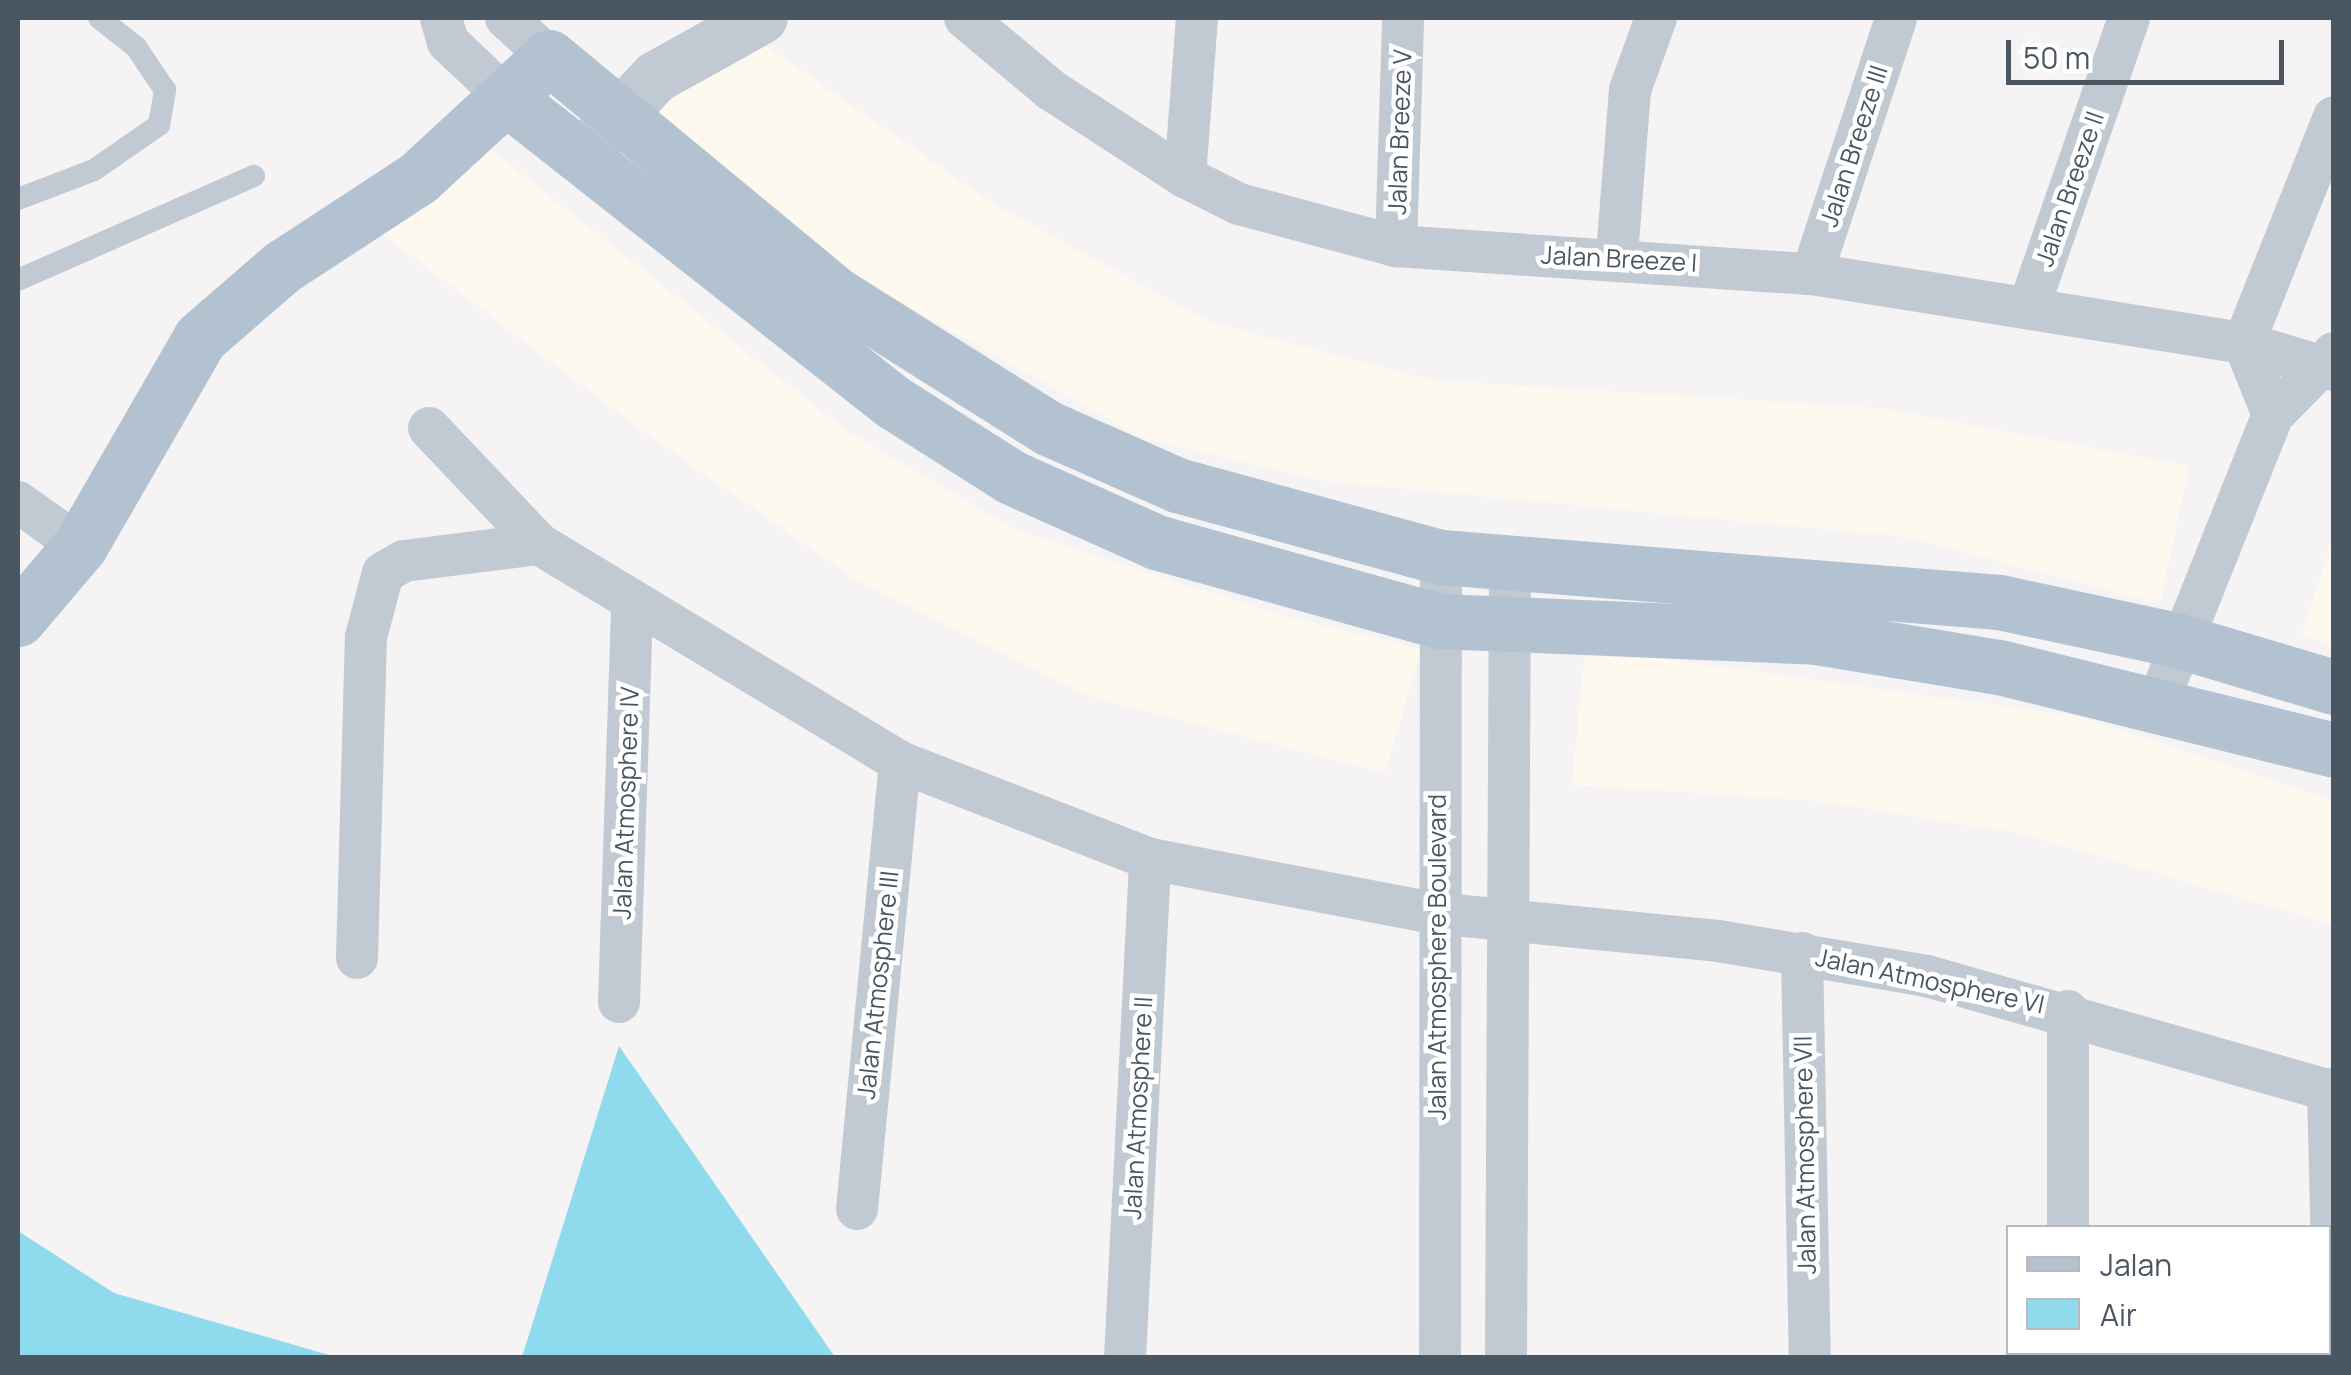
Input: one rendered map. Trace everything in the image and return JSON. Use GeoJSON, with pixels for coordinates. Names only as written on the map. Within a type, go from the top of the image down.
{"type":"FeatureCollection","features":[{"type":"Feature","properties":{"kind":"main road"},"geometry":{"type":"LineString","coordinates":[[18,620],[80,546],[200,338],[282,267],[418,178],[508,99],[548,57],[836,295],[1048,428],[1177,485],[1441,557],[1999,602],[2176,640],[2334,687]]}},
{"type":"Feature","properties":{"kind":"main road"},"geometry":{"type":"LineString","coordinates":[[508,99],[578,160],[839,364],[1011,476],[1156,542],[1440,621],[1817,637],[2158,702],[2334,750]]}},
{"type":"Feature","properties":{"kind":"street"},"geometry":{"type":"LineString","coordinates":[[506,18],[548,57]]}},
{"type":"Feature","properties":{"kind":"street"},"geometry":{"type":"LineString","coordinates":[[578,160],[686,55],[762,18]]}},
{"type":"Feature","properties":{"kind":"street","name":"Jalan Breeze I"},"geometry":{"type":"LineString","coordinates":[[965,18],[1050,90],[1185,176],[1239,204],[1396,246],[1617,255],[1812,274],[2030,304],[2332,363]]}},
{"type":"Feature","properties":{"kind":"street"},"geometry":{"type":"LineString","coordinates":[[1185,176],[1197,18]]}},
{"type":"Feature","properties":{"kind":"street","name":"Jalan Breeze V"},"geometry":{"type":"LineString","coordinates":[[1396,246],[1403,18]]}},
{"type":"Feature","properties":{"kind":"street"},"geometry":{"type":"LineString","coordinates":[[1617,255],[1630,90],[1621,18]]}},
{"type":"Feature","properties":{"kind":"street"},"geometry":{"type":"LineString","coordinates":[[1630,90],[1656,18]]}},
{"type":"Feature","properties":{"kind":"street","name":"Jalan Breeze III"},"geometry":{"type":"LineString","coordinates":[[1812,274],[1896,18]]}},
{"type":"Feature","properties":{"kind":"street","name":"Jalan Breeze II"},"geometry":{"type":"LineString","coordinates":[[2030,304],[2129,18]]}},
{"type":"Feature","properties":{"kind":"street"},"geometry":{"type":"LineString","coordinates":[[444,30],[508,99]]}},
{"type":"Feature","properties":{"kind":"street"},"geometry":{"type":"LineString","coordinates":[[2273,415],[2244,343],[2334,117]]}},
{"type":"Feature","properties":{"kind":"street"},"geometry":{"type":"LineString","coordinates":[[2158,702],[2176,640],[2273,415],[2332,363]]}},
{"type":"Feature","properties":{"kind":"street","name":"Jalan Atmosphere VI"},"geometry":{"type":"LineString","coordinates":[[429,428],[539,544],[632,604],[900,762],[1150,859],[1434,914],[1802,953],[2068,1010],[2331,1091]]}},
{"type":"Feature","properties":{"kind":"street"},"geometry":{"type":"LineString","coordinates":[[18,502],[80,546]]}},
{"type":"Feature","properties":{"kind":"street"},"geometry":{"type":"LineString","coordinates":[[357,958],[366,636],[384,572],[404,561],[539,544]]}},
{"type":"Feature","properties":{"kind":"street","name":"Jalan Atmosphere Boulevard"},"geometry":{"type":"LineString","coordinates":[[1440,1358],[1434,914],[1441,557]]}},
{"type":"Feature","properties":{"kind":"street"},"geometry":{"type":"LineString","coordinates":[[1506,1358],[1515,923],[1505,626],[1510,564]]}},
{"type":"Feature","properties":{"kind":"street","name":"Jalan Atmosphere IV"},"geometry":{"type":"LineString","coordinates":[[618,1002],[632,604]]}},
{"type":"Feature","properties":{"kind":"street","name":"Jalan Atmosphere III"},"geometry":{"type":"LineString","coordinates":[[857,1210],[900,762]]}},
{"type":"Feature","properties":{"kind":"street","name":"Jalan Atmosphere II"},"geometry":{"type":"LineString","coordinates":[[1125,1358],[1150,859]]}},
{"type":"Feature","properties":{"kind":"street","name":"Jalan Atmosphere VII"},"geometry":{"type":"LineString","coordinates":[[1802,953],[1810,1358]]}},
{"type":"Feature","properties":{"kind":"street"},"geometry":{"type":"LineString","coordinates":[[2068,1010],[2068,1225]]}},
{"type":"Feature","properties":{"kind":"street"},"geometry":{"type":"LineString","coordinates":[[2331,1091],[2334,1332]]}},
{"type":"Feature","properties":{"kind":"lane"},"geometry":{"type":"LineString","coordinates":[[18,199],[94,170],[159,125],[164,90],[136,47],[99,18]]}},
{"type":"Feature","properties":{"kind":"lane"},"geometry":{"type":"LineString","coordinates":[[18,280],[254,176]]}},
{"type":"Feature","properties":{"kind":"shaded area"},"geometry":{"type":"Polygon","coordinates":[[[754,38],[997,206],[1210,322],[1431,380],[1880,408],[2189,466],[2160,604],[1906,537],[1322,481],[1142,438],[849,273],[648,109],[754,38]]]}},
{"type":"Feature","properties":{"kind":"shaded area"},"geometry":{"type":"Polygon","coordinates":[[[484,144],[844,429],[1016,530],[1274,613],[1421,649],[1385,773],[1091,697],[856,580],[648,435],[370,225],[484,144]]]}},
{"type":"Feature","properties":{"kind":"shaded area"},"geometry":{"type":"Polygon","coordinates":[[[2333,540],[2333,646],[2302,634],[2333,540]]]}},
{"type":"Feature","properties":{"kind":"shaded area"},"geometry":{"type":"Polygon","coordinates":[[[1585,648],[2077,716],[2333,801],[2333,925],[2018,833],[1818,801],[1572,785],[1585,648]]]}},
{"type":"Feature","properties":{"kind":"water"},"geometry":{"type":"Polygon","coordinates":[[[619,1046],[835,1357],[522,1357],[619,1046]]]}},
{"type":"Feature","properties":{"kind":"water"},"geometry":{"type":"Polygon","coordinates":[[[18,1231],[114,1293],[336,1357],[18,1357],[18,1231]]]}}]}
